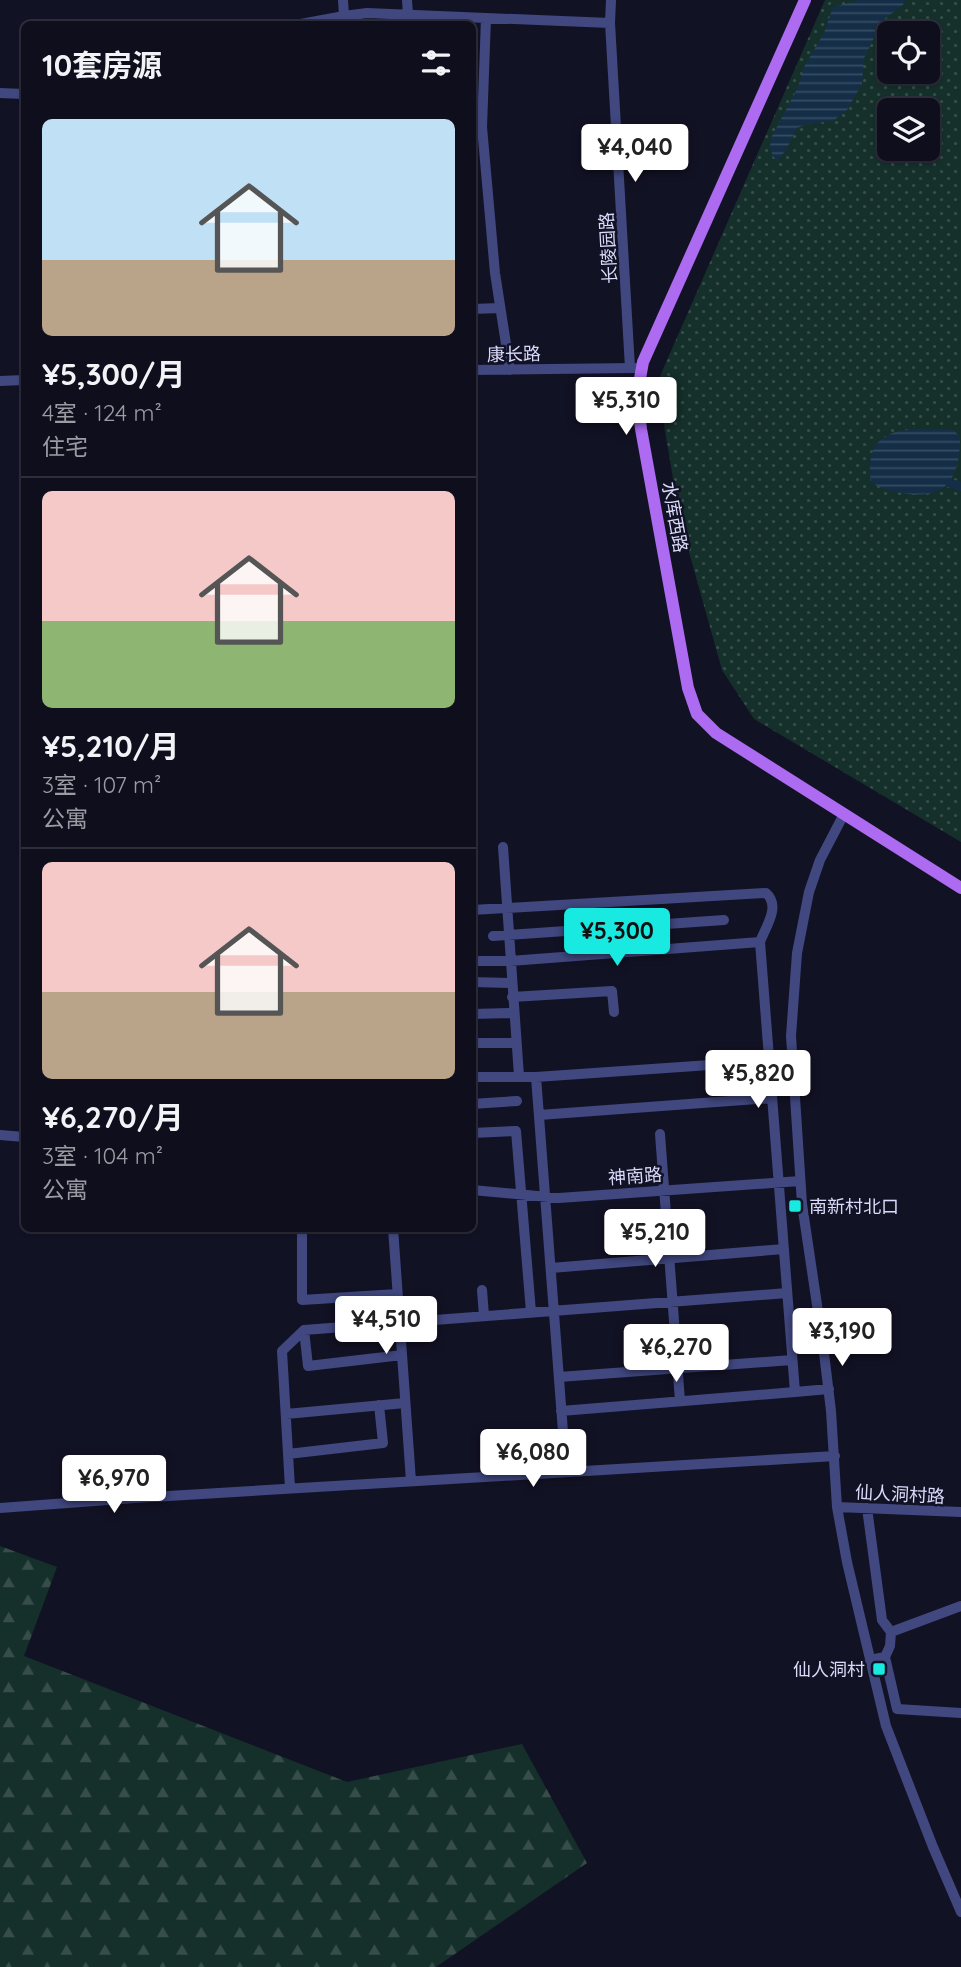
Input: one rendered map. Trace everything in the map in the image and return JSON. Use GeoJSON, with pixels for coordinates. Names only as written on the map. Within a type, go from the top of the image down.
{"type":"FeatureCollection","features":[{"type":"Feature","properties":{"kind":"main road","name":"水库西路"},"geometry":{"type":"LineString","coordinates":[[805,0],[636,368],[638,408],[688,688],[692,704],[704,722],[712,730],[961,888]]}},
{"type":"Feature","properties":{"kind":"street"},"geometry":{"type":"LineString","coordinates":[[343,0],[345,16]]}},
{"type":"Feature","properties":{"kind":"street"},"geometry":{"type":"LineString","coordinates":[[407,0],[408,15]]}},
{"type":"Feature","properties":{"kind":"street","name":"长陵园路"},"geometry":{"type":"LineString","coordinates":[[611,0],[610,23],[636,368]]}},
{"type":"Feature","properties":{"kind":"street"},"geometry":{"type":"LineString","coordinates":[[318,21],[367,13],[610,23]]}},
{"type":"Feature","properties":{"kind":"street"},"geometry":{"type":"LineString","coordinates":[[486,18],[477,132],[510,370]]}},
{"type":"Feature","properties":{"kind":"street"},"geometry":{"type":"LineString","coordinates":[[476,69],[484,70]]}},
{"type":"Feature","properties":{"kind":"street"},"geometry":{"type":"LineString","coordinates":[[0,93],[21,94]]}},
{"type":"Feature","properties":{"kind":"street"},"geometry":{"type":"LineString","coordinates":[[476,309],[500,308]]}},
{"type":"Feature","properties":{"kind":"street","name":"康长路"},"geometry":{"type":"LineString","coordinates":[[476,370],[636,368]]}},
{"type":"Feature","properties":{"kind":"street"},"geometry":{"type":"LineString","coordinates":[[0,381],[21,380]]}},
{"type":"Feature","properties":{"kind":"street"},"geometry":{"type":"LineString","coordinates":[[844,814],[820,860],[809,892],[797,953],[791,1036],[800,1181],[829,1389],[837,1507],[847,1562],[886,1726],[961,1912]]}},
{"type":"Feature","properties":{"kind":"street"},"geometry":{"type":"LineString","coordinates":[[503,847],[519,1076]]}},
{"type":"Feature","properties":{"kind":"street"},"geometry":{"type":"LineString","coordinates":[[476,910],[766,893],[772,898],[774,908],[760,942],[794,1392]]}},
{"type":"Feature","properties":{"kind":"street"},"geometry":{"type":"LineString","coordinates":[[493,936],[724,920]]}},
{"type":"Feature","properties":{"kind":"street"},"geometry":{"type":"LineString","coordinates":[[476,961],[510,961],[760,942]]}},
{"type":"Feature","properties":{"kind":"street"},"geometry":{"type":"LineString","coordinates":[[476,982],[511,983]]}},
{"type":"Feature","properties":{"kind":"street"},"geometry":{"type":"LineString","coordinates":[[512,997],[612,990],[614,1012]]}},
{"type":"Feature","properties":{"kind":"street"},"geometry":{"type":"LineString","coordinates":[[476,1014],[514,1013]]}},
{"type":"Feature","properties":{"kind":"street"},"geometry":{"type":"LineString","coordinates":[[476,1043],[516,1043]]}},
{"type":"Feature","properties":{"kind":"street"},"geometry":{"type":"LineString","coordinates":[[476,1077],[536,1076],[769,1061]]}},
{"type":"Feature","properties":{"kind":"street"},"geometry":{"type":"LineString","coordinates":[[536,1076],[566,1471]]}},
{"type":"Feature","properties":{"kind":"street"},"geometry":{"type":"LineString","coordinates":[[539,1115],[772,1098]]}},
{"type":"Feature","properties":{"kind":"street"},"geometry":{"type":"LineString","coordinates":[[476,1104],[517,1101]]}},
{"type":"Feature","properties":{"kind":"street"},"geometry":{"type":"LineString","coordinates":[[476,1133],[516,1131],[531,1312]]}},
{"type":"Feature","properties":{"kind":"street"},"geometry":{"type":"LineString","coordinates":[[660,1134],[680,1401]]}},
{"type":"Feature","properties":{"kind":"street"},"geometry":{"type":"LineString","coordinates":[[0,1135],[21,1138]]}},
{"type":"Feature","properties":{"kind":"street","name":"神南路"},"geometry":{"type":"LineString","coordinates":[[476,1190],[545,1197],[800,1181]]}},
{"type":"Feature","properties":{"kind":"street"},"geometry":{"type":"LineString","coordinates":[[302,1232],[302,1300],[397,1294]]}},
{"type":"Feature","properties":{"kind":"street"},"geometry":{"type":"LineString","coordinates":[[393,1232],[411,1481]]}},
{"type":"Feature","properties":{"kind":"street"},"geometry":{"type":"LineString","coordinates":[[551,1268],[784,1249]]}},
{"type":"Feature","properties":{"kind":"street"},"geometry":{"type":"LineString","coordinates":[[482,1290],[484,1316]]}},
{"type":"Feature","properties":{"kind":"street"},"geometry":{"type":"LineString","coordinates":[[290,1488],[282,1351],[304,1330],[787,1293]]}},
{"type":"Feature","properties":{"kind":"street"},"geometry":{"type":"LineString","coordinates":[[304,1330],[308,1366],[402,1355]]}},
{"type":"Feature","properties":{"kind":"street"},"geometry":{"type":"LineString","coordinates":[[559,1377],[792,1360]]}},
{"type":"Feature","properties":{"kind":"street"},"geometry":{"type":"LineString","coordinates":[[561,1411],[829,1389]]}},
{"type":"Feature","properties":{"kind":"street"},"geometry":{"type":"LineString","coordinates":[[286,1414],[405,1403]]}},
{"type":"Feature","properties":{"kind":"street"},"geometry":{"type":"LineString","coordinates":[[288,1454],[383,1443],[379,1405]]}},
{"type":"Feature","properties":{"kind":"street"},"geometry":{"type":"LineString","coordinates":[[0,1508],[835,1456]]}},
{"type":"Feature","properties":{"kind":"street","name":"仙人洞村路"},"geometry":{"type":"LineString","coordinates":[[837,1507],[961,1512]]}},
{"type":"Feature","properties":{"kind":"street"},"geometry":{"type":"LineString","coordinates":[[867,1508],[882,1620],[891,1632],[890,1646],[885,1657],[897,1709],[961,1713]]}},
{"type":"Feature","properties":{"kind":"street"},"geometry":{"type":"LineString","coordinates":[[891,1632],[961,1606]]}},
{"type":"Feature","properties":{"kind":"street"},"geometry":{"type":"LineString","coordinates":[[870,1660],[885,1657]]}},
{"type":"Feature","properties":{"kind":"green space"},"geometry":{"type":"Polygon","coordinates":[[[825,0],[961,0],[961,842],[754,719],[722,670],[680,520],[657,383],[825,0]]]}},
{"type":"Feature","properties":{"kind":"green space"},"geometry":{"type":"Polygon","coordinates":[[[0,1546],[57,1567],[24,1656],[347,1782],[522,1744],[587,1863],[436,1967],[0,1967],[0,1546]]]}},
{"type":"Feature","properties":{"kind":"water"},"geometry":{"type":"Polygon","coordinates":[[[859,0],[905,0],[903,5],[882,21],[877,21],[877,32],[864,58],[862,84],[847,110],[833,121],[797,128],[777,161],[770,148],[771,138],[798,87],[804,67],[824,33],[833,7],[859,0]]]}},
{"type":"Feature","properties":{"kind":"water"},"geometry":{"type":"Polygon","coordinates":[[[953,429],[960,437],[957,465],[948,484],[940,490],[917,495],[886,489],[871,482],[870,462],[874,448],[882,439],[906,430],[953,429]]]}},
{"type":"Feature","properties":{"kind":"waterway"},"geometry":{"type":"LineString","coordinates":[[950,483],[961,487]]}},
{"type":"Feature","properties":{"kind":"place","name":"南新村北口"},"geometry":{"type":"Point","coordinates":[795,1206]}},
{"type":"Feature","properties":{"kind":"place","name":"仙人洞村"},"geometry":{"type":"Point","coordinates":[879,1669]}}]}
